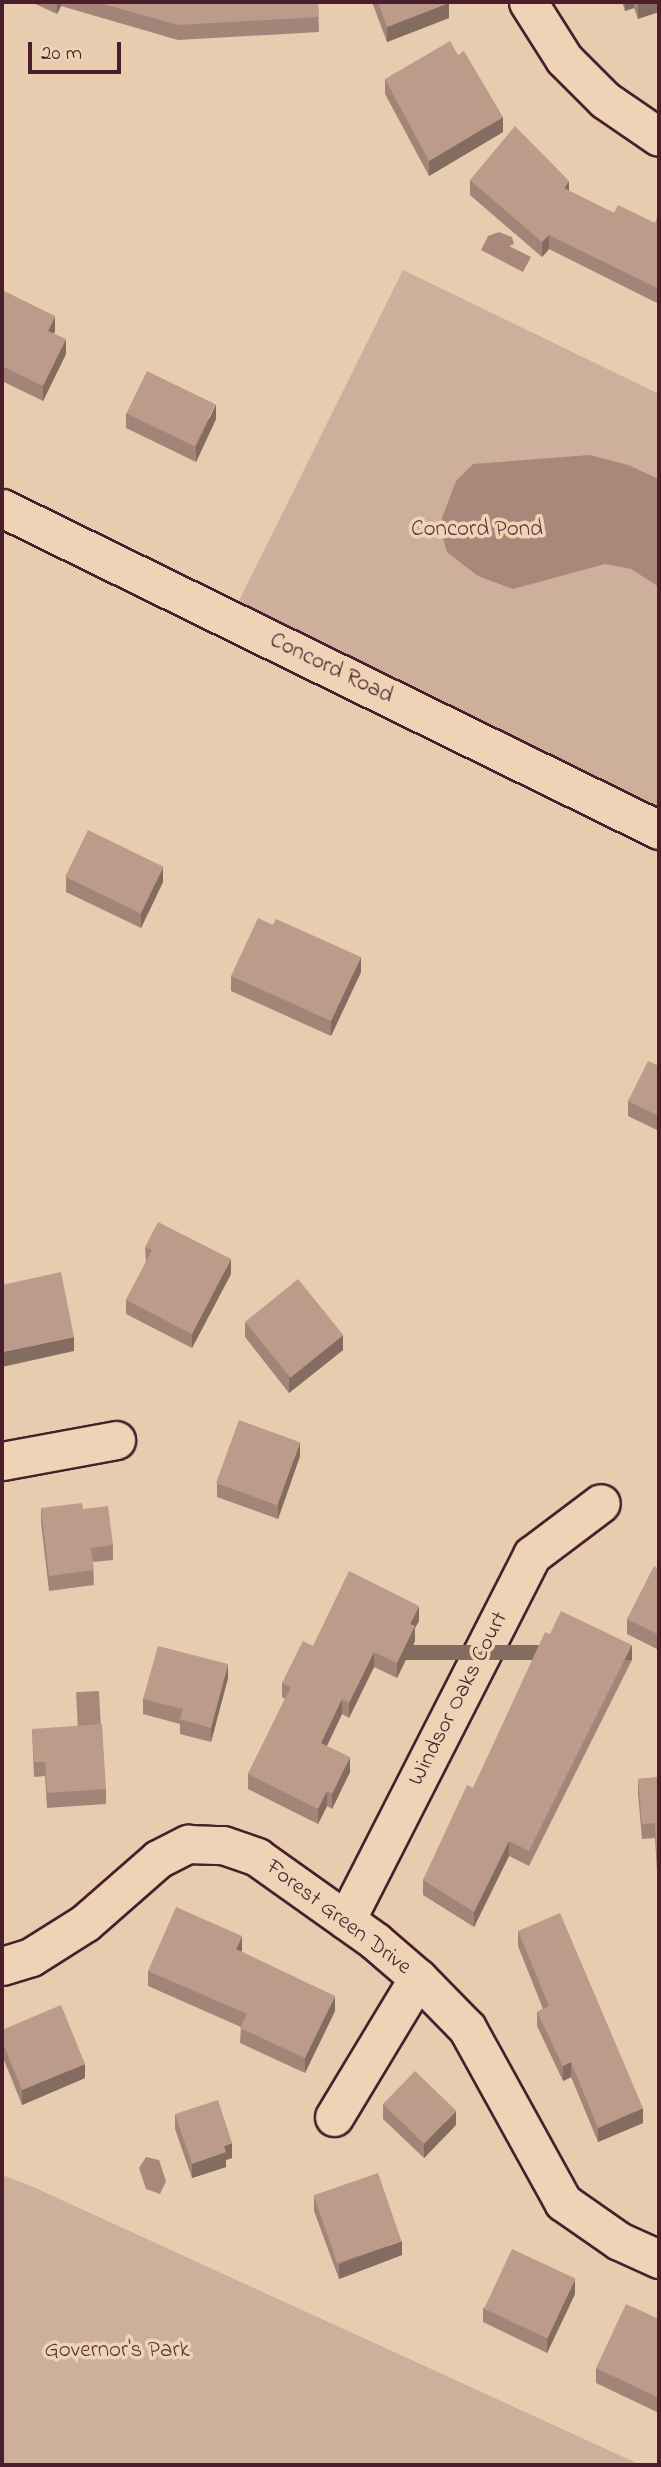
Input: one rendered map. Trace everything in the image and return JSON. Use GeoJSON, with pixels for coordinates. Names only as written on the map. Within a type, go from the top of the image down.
{"type":"FeatureCollection","features":[{"type":"Feature","properties":{"kind":"street"},"geometry":{"type":"LineString","coordinates":[[528,2],[564,59],[605,100],[659,137]]}},
{"type":"Feature","properties":{"kind":"street","name":"Concord Road"},"geometry":{"type":"LineString","coordinates":[[2,508],[659,830]]}},
{"type":"Feature","properties":{"kind":"street"},"geometry":{"type":"LineString","coordinates":[[2,1461],[116,1440]]}},
{"type":"Feature","properties":{"kind":"street","name":"Windsor Oaks Court"},"geometry":{"type":"LineString","coordinates":[[346,1920],[532,1555],[601,1503]]}},
{"type":"Feature","properties":{"kind":"street","name":"Forest Green Drive"},"geometry":{"type":"LineString","coordinates":[[2,1966],[31,1957],[85,1923],[158,1858],[188,1844],[223,1845],[257,1857],[346,1920],[418,1978],[467,2028],[563,2202],[607,2235],[659,2259]]}},
{"type":"Feature","properties":{"kind":"street"},"geometry":{"type":"LineString","coordinates":[[334,2117],[418,1978]]}},
{"type":"Feature","properties":{"kind":"green space","name":"Concord Pond"},"geometry":{"type":"Polygon","coordinates":[[[403,270],[659,394],[659,822],[233,613],[403,270]]]}},
{"type":"Feature","properties":{"kind":"green space","name":"Governor's Park"},"geometry":{"type":"Polygon","coordinates":[[[2,2175],[31,2186],[641,2465],[2,2465],[2,2175]]]}},
{"type":"Feature","properties":{"kind":"shaded area"},"geometry":{"type":"Polygon","coordinates":[[[499,232],[512,237],[514,244],[509,246],[531,257],[523,272],[481,250],[488,236],[499,232]]]}},
{"type":"Feature","properties":{"kind":"shaded area"},"geometry":{"type":"Polygon","coordinates":[[[590,455],[628,465],[659,479],[659,587],[631,569],[605,564],[513,589],[478,576],[447,552],[439,526],[456,481],[473,464],[590,455]]]}},
{"type":"Feature","properties":{"kind":"shaded area"},"geometry":{"type":"Polygon","coordinates":[[[99,1691],[101,1735],[78,1736],[76,1692],[99,1691]]]}},
{"type":"Feature","properties":{"kind":"shaded area"},"geometry":{"type":"Polygon","coordinates":[[[146,2157],[159,2160],[166,2181],[160,2194],[146,2189],[139,2168],[146,2157]]]}},
{"type":"Feature","properties":{"kind":"building"},"geometry":{"type":"Polygon","coordinates":[[[96,2],[318,2],[319,17],[178,25],[96,2]]]}},
{"type":"Feature","properties":{"kind":"building"},"geometry":{"type":"Polygon","coordinates":[[[378,2],[449,2],[449,3],[387,27],[378,2]]]}},
{"type":"Feature","properties":{"kind":"building"},"geometry":{"type":"Polygon","coordinates":[[[450,41],[458,55],[464,51],[503,117],[429,161],[385,79],[450,41]]]}},
{"type":"Feature","properties":{"kind":"building"},"geometry":{"type":"Polygon","coordinates":[[[515,126],[569,181],[564,188],[614,213],[618,205],[655,223],[659,214],[659,289],[549,235],[542,242],[470,180],[515,126]]]}},
{"type":"Feature","properties":{"kind":"building"},"geometry":{"type":"Polygon","coordinates":[[[2,290],[55,316],[48,331],[66,339],[43,386],[2,366],[2,290]]]}},
{"type":"Feature","properties":{"kind":"building"},"geometry":{"type":"Polygon","coordinates":[[[147,371],[215,404],[195,447],[126,413],[147,371]]]}},
{"type":"Feature","properties":{"kind":"building"},"geometry":{"type":"Polygon","coordinates":[[[88,830],[163,867],[141,914],[65,877],[88,830]]]}},
{"type":"Feature","properties":{"kind":"building"},"geometry":{"type":"Polygon","coordinates":[[[258,918],[273,925],[276,919],[361,957],[331,1021],[231,976],[258,918]]]}},
{"type":"Feature","properties":{"kind":"building"},"geometry":{"type":"Polygon","coordinates":[[[648,1061],[659,1066],[659,1116],[628,1101],[648,1061]]]}},
{"type":"Feature","properties":{"kind":"building"},"geometry":{"type":"Polygon","coordinates":[[[158,1222],[231,1259],[192,1334],[126,1300],[152,1250],[145,1247],[158,1222]]]}},
{"type":"Feature","properties":{"kind":"building"},"geometry":{"type":"Polygon","coordinates":[[[61,1272],[74,1337],[2,1352],[2,1285],[61,1272]]]}},
{"type":"Feature","properties":{"kind":"building"},"geometry":{"type":"Polygon","coordinates":[[[298,1279],[343,1335],[290,1378],[245,1322],[298,1279]]]}},
{"type":"Feature","properties":{"kind":"building"},"geometry":{"type":"Polygon","coordinates":[[[239,1420],[300,1442],[277,1505],[216,1483],[239,1420]]]}},
{"type":"Feature","properties":{"kind":"building"},"geometry":{"type":"Polygon","coordinates":[[[82,1503],[83,1509],[108,1506],[113,1545],[91,1548],[94,1570],[49,1576],[41,1508],[82,1503]]]}},
{"type":"Feature","properties":{"kind":"building"},"geometry":{"type":"Polygon","coordinates":[[[654,1566],[659,1569],[659,1635],[627,1619],[654,1566]]]}},
{"type":"Feature","properties":{"kind":"building"},"geometry":{"type":"Polygon","coordinates":[[[349,1571],[419,1606],[410,1624],[415,1626],[397,1663],[374,1652],[349,1703],[342,1699],[321,1743],[350,1757],[332,1794],[327,1791],[318,1809],[248,1774],[291,1687],[282,1683],[303,1641],[313,1646],[349,1571]]]}},
{"type":"Feature","properties":{"kind":"building"},"geometry":{"type":"Polygon","coordinates":[[[561,1611],[632,1645],[529,1851],[509,1841],[474,1912],[423,1880],[467,1785],[473,1788],[545,1632],[550,1634],[561,1611]]]}},
{"type":"Feature","properties":{"kind":"building"},"geometry":{"type":"Polygon","coordinates":[[[158,1646],[228,1664],[211,1728],[180,1719],[183,1709],[143,1699],[158,1646]]]}},
{"type":"Feature","properties":{"kind":"building"},"geometry":{"type":"Polygon","coordinates":[[[102,1724],[106,1789],[47,1793],[45,1762],[34,1762],[32,1729],[102,1724]]]}},
{"type":"Feature","properties":{"kind":"building"},"geometry":{"type":"Polygon","coordinates":[[[659,1777],[657,1856],[655,1823],[642,1824],[638,1779],[659,1777]]]}},
{"type":"Feature","properties":{"kind":"building"},"geometry":{"type":"Polygon","coordinates":[[[176,1907],[242,1936],[236,1949],[335,1996],[305,2058],[240,2028],[247,2014],[148,1971],[176,1907]]]}},
{"type":"Feature","properties":{"kind":"building"},"geometry":{"type":"Polygon","coordinates":[[[560,1913],[643,2108],[598,2128],[571,2062],[563,2066],[537,2012],[549,2006],[518,1931],[560,1913]]]}},
{"type":"Feature","properties":{"kind":"building"},"geometry":{"type":"Polygon","coordinates":[[[61,2005],[85,2064],[22,2090],[2,2041],[2,2030],[61,2005]]]}},
{"type":"Feature","properties":{"kind":"building"},"geometry":{"type":"Polygon","coordinates":[[[415,2071],[456,2111],[424,2144],[383,2104],[415,2071]]]}},
{"type":"Feature","properties":{"kind":"building"},"geometry":{"type":"Polygon","coordinates":[[[218,2100],[232,2143],[224,2146],[226,2152],[192,2164],[175,2114],[218,2100]]]}},
{"type":"Feature","properties":{"kind":"building"},"geometry":{"type":"Polygon","coordinates":[[[378,2173],[401,2241],[337,2263],[314,2195],[378,2173]]]}},
{"type":"Feature","properties":{"kind":"building"},"geometry":{"type":"Polygon","coordinates":[[[512,2249],[575,2279],[548,2338],[484,2309],[512,2249]]]}},
{"type":"Feature","properties":{"kind":"building"},"geometry":{"type":"Polygon","coordinates":[[[626,2304],[659,2319],[659,2398],[596,2368],[626,2304]]]}}]}
